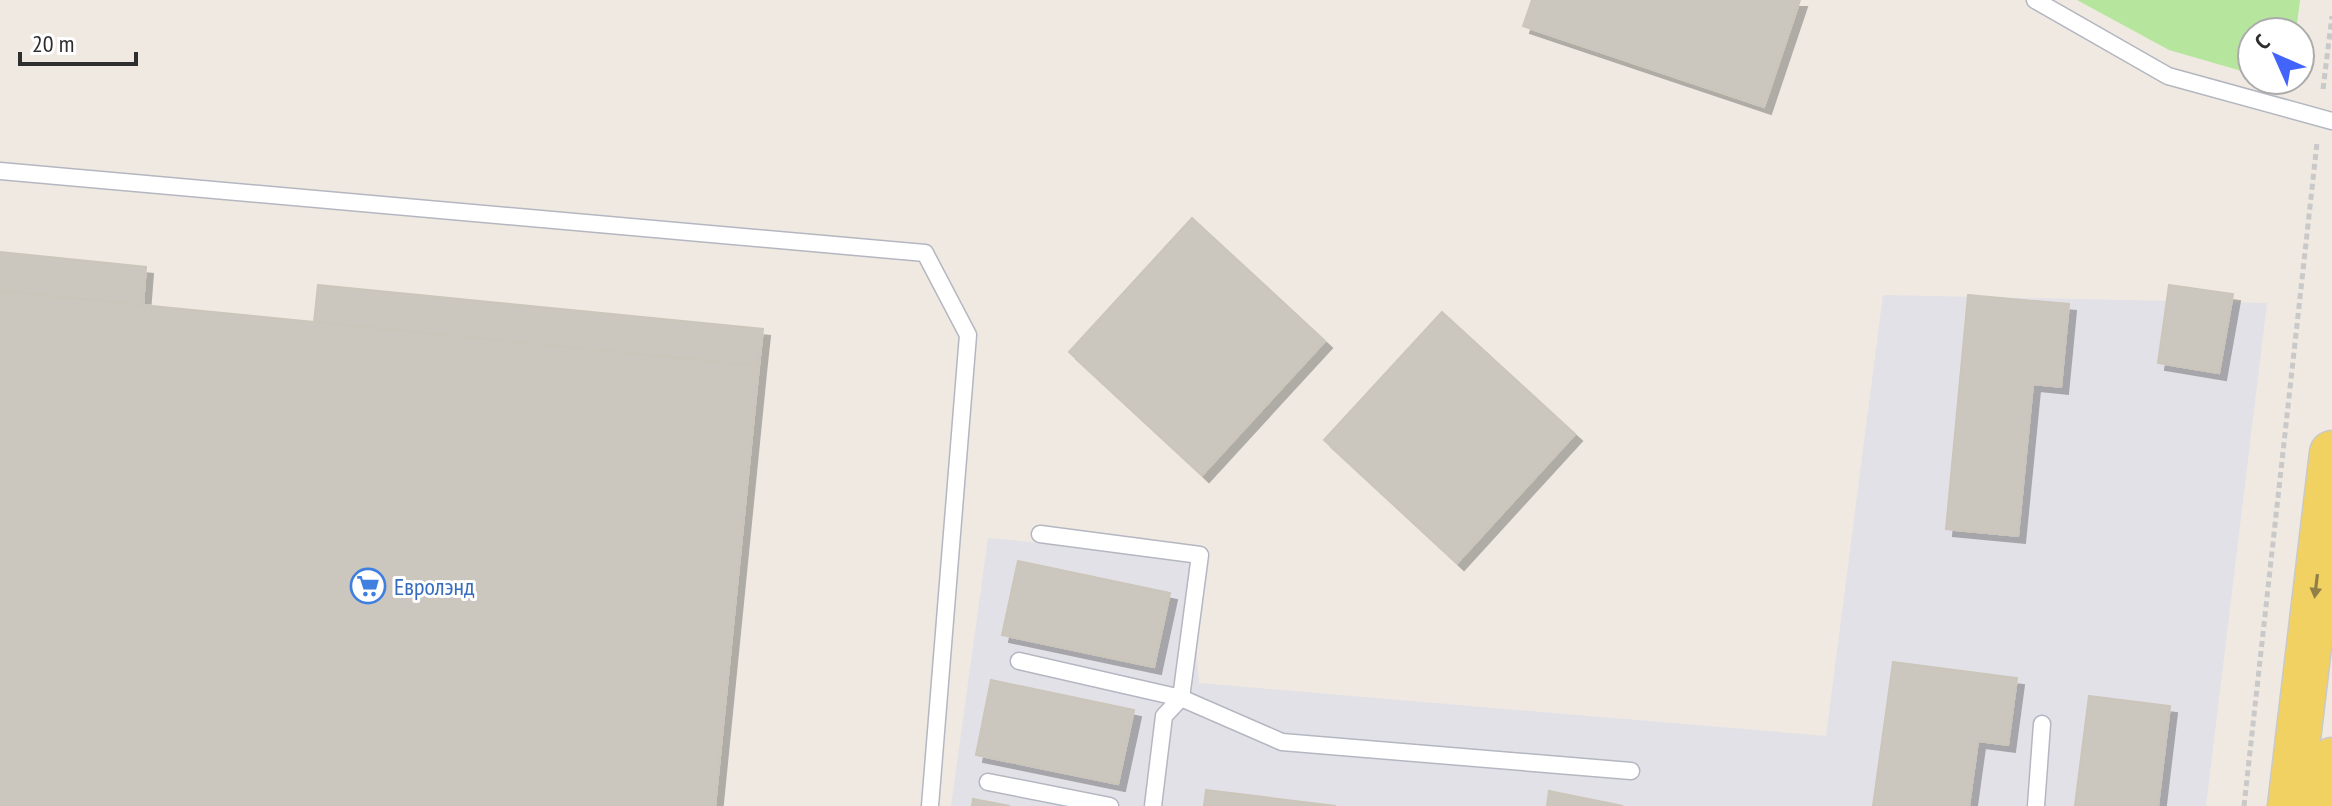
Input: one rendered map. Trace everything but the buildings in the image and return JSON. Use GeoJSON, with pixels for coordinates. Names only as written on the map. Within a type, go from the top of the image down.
{"type":"FeatureCollection","features":[{"type":"Feature","properties":{"kind":"main road"},"geometry":{"type":"LineString","coordinates":[[2290,806],[2332,453]]}},
{"type":"Feature","properties":{"kind":"main road"},"geometry":{"type":"LineString","coordinates":[[2327,806],[2332,760]]}},
{"type":"Feature","properties":{"kind":"lane"},"geometry":{"type":"LineString","coordinates":[[2035,0],[2168,76],[2326,120]]}},
{"type":"Feature","properties":{"kind":"lane"},"geometry":{"type":"LineString","coordinates":[[0,171],[925,253],[968,335],[930,806]]}},
{"type":"Feature","properties":{"kind":"lane"},"geometry":{"type":"LineString","coordinates":[[1040,534],[1200,555],[1181,698],[1164,716],[1153,806]]}},
{"type":"Feature","properties":{"kind":"lane"},"geometry":{"type":"LineString","coordinates":[[1019,661],[1181,698],[1282,742],[1631,771]]}},
{"type":"Feature","properties":{"kind":"lane"},"geometry":{"type":"LineString","coordinates":[[2036,806],[2042,724]]}},
{"type":"Feature","properties":{"kind":"lane"},"geometry":{"type":"LineString","coordinates":[[988,782],[1110,806]]}},
{"type":"Feature","properties":{"kind":"path"},"geometry":{"type":"LineString","coordinates":[[2244,806],[2326,120],[2332,16]]}},
{"type":"Feature","properties":{"kind":"shaded area"},"geometry":{"type":"Polygon","coordinates":[[[1883,295],[2267,303],[2206,806],[951,806],[988,538],[1190,557],[1199,683],[1826,736],[1883,295]]]}},
{"type":"Feature","properties":{"kind":"green space"},"geometry":{"type":"Polygon","coordinates":[[[2077,0],[2300,0],[2298,16],[2236,16],[2236,69],[2169,50],[2077,0]]]}},
{"type":"Feature","properties":{"kind":"place","name":"Евролэнд"},"geometry":{"type":"Point","coordinates":[368,586]}}]}
